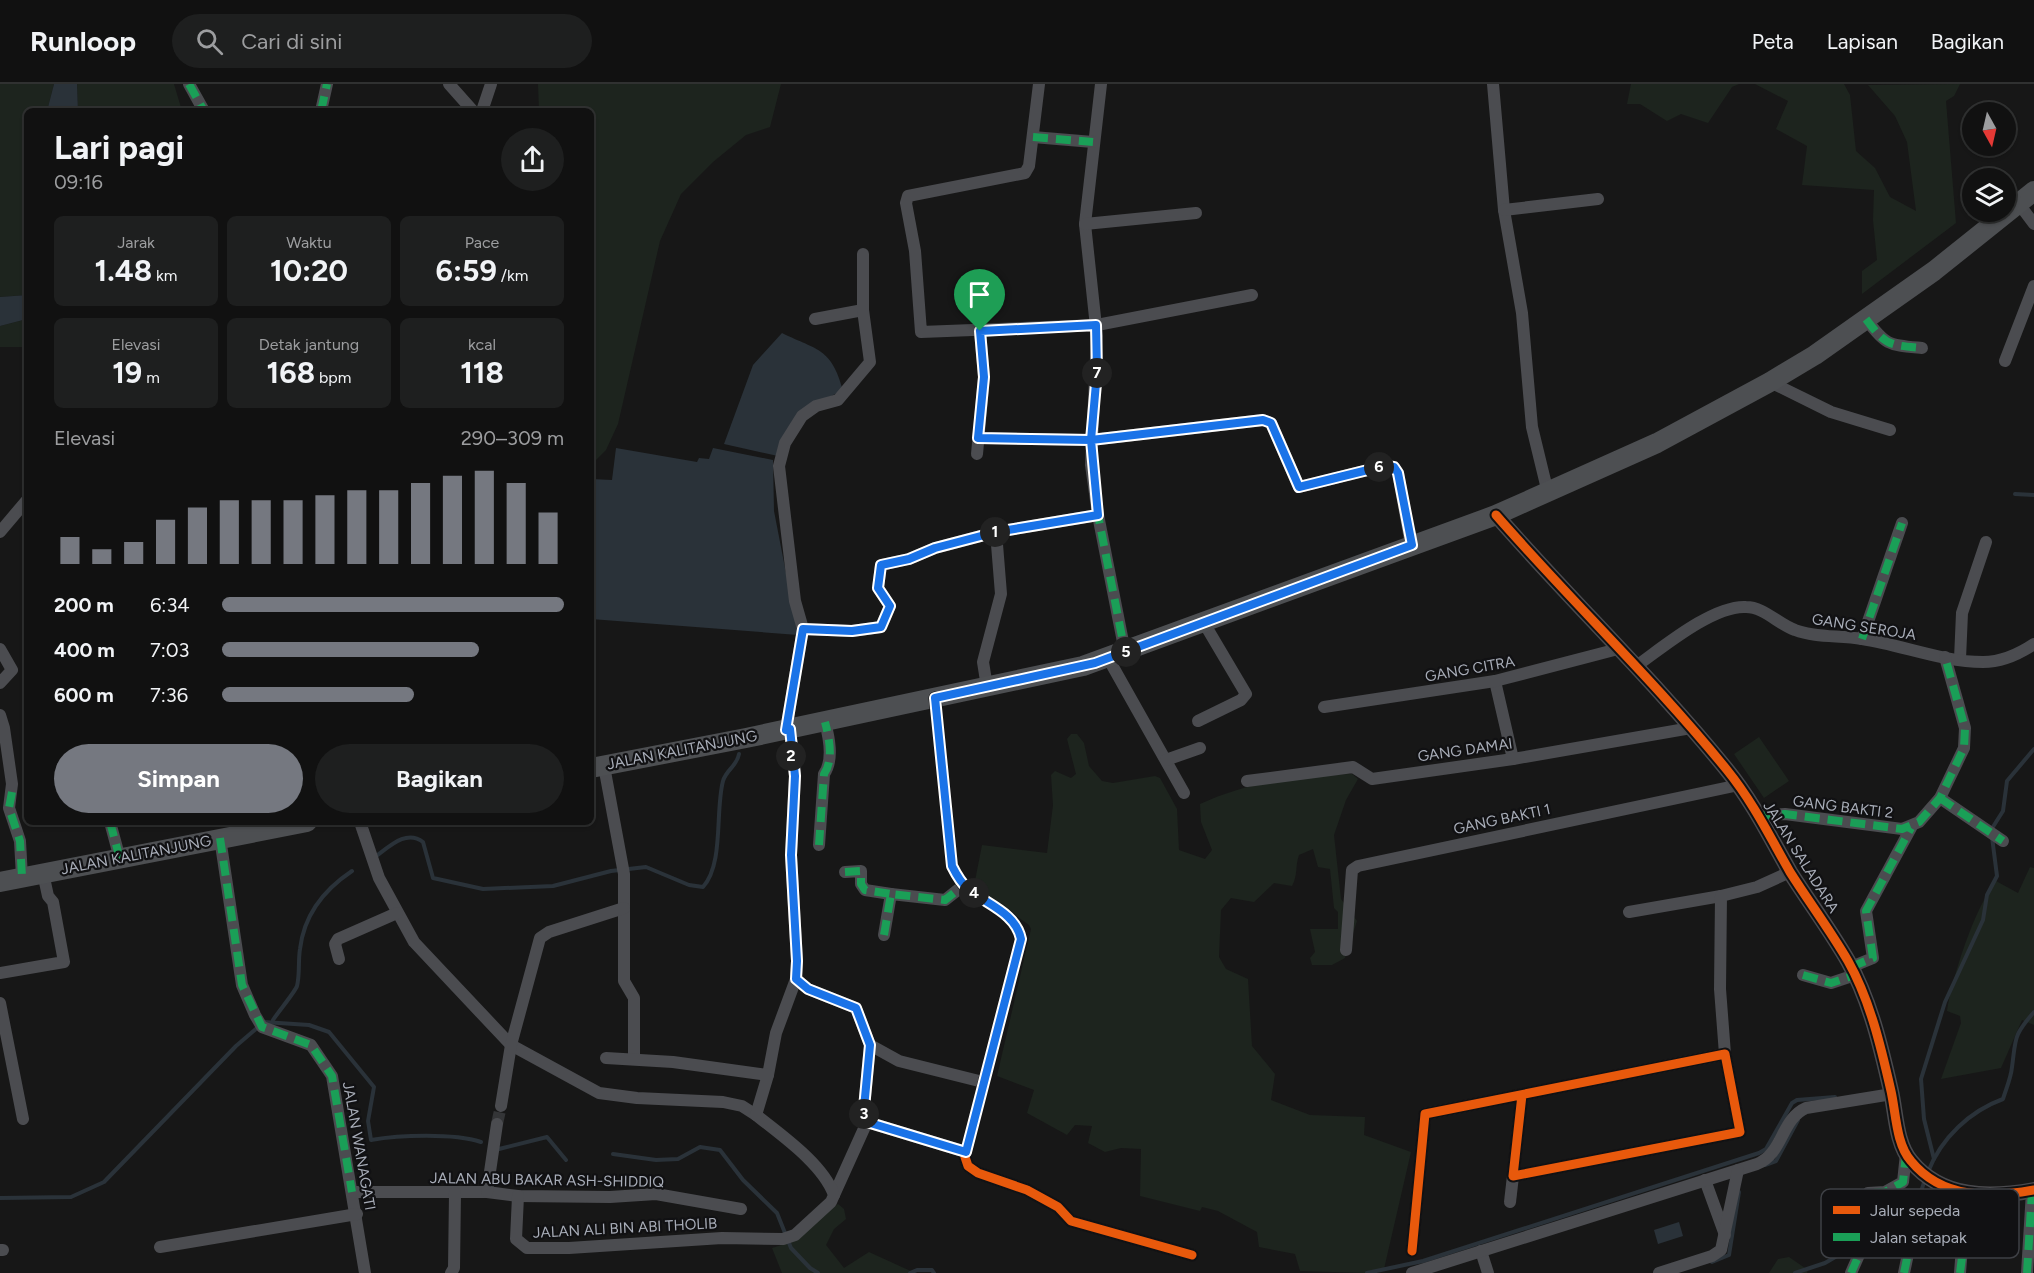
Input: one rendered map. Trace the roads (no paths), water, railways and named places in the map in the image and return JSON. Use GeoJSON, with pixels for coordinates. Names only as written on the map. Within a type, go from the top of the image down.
{"type":"FeatureCollection","features":[{"type":"Feature","properties":{"kind":"main road","name":"JALAN KALITANJUNG"},"geometry":{"type":"LineString","coordinates":[[597,767],[825,722],[987,687],[1117,655],[1204,623],[1409,532],[1496,515],[1545,484],[1657,443],[1770,382],[1934,271],[2034,191]]}},
{"type":"Feature","properties":{"kind":"main road","name":"JALAN KALITANJUNG"},"geometry":{"type":"LineString","coordinates":[[0,882],[291,825]]}},
{"type":"Feature","properties":{"kind":"street"},"geometry":{"type":"LineString","coordinates":[[189,84],[202,108]]}},
{"type":"Feature","properties":{"kind":"street"},"geometry":{"type":"LineString","coordinates":[[322,108],[327,84]]}},
{"type":"Feature","properties":{"kind":"street"},"geometry":{"type":"LineString","coordinates":[[449,84],[470,108]]}},
{"type":"Feature","properties":{"kind":"street"},"geometry":{"type":"LineString","coordinates":[[483,108],[491,84]]}},
{"type":"Feature","properties":{"kind":"street"},"geometry":{"type":"LineString","coordinates":[[1039,84],[1029,166],[1025,173],[908,196],[906,203],[915,251],[921,332],[1096,325],[1252,295]]}},
{"type":"Feature","properties":{"kind":"street"},"geometry":{"type":"LineString","coordinates":[[1101,84],[1085,224],[1096,325],[1097,372],[1091,440],[1098,515],[1117,655],[1184,793]]}},
{"type":"Feature","properties":{"kind":"street"},"geometry":{"type":"LineString","coordinates":[[1493,84],[1504,210],[1522,313],[1532,427],[1545,484]]}},
{"type":"Feature","properties":{"kind":"street"},"geometry":{"type":"LineString","coordinates":[[1033,137],[1093,142]]}},
{"type":"Feature","properties":{"kind":"street"},"geometry":{"type":"LineString","coordinates":[[1504,210],[1598,199]]}},
{"type":"Feature","properties":{"kind":"street"},"geometry":{"type":"LineString","coordinates":[[2019,204],[2034,224]]}},
{"type":"Feature","properties":{"kind":"street"},"geometry":{"type":"LineString","coordinates":[[1085,224],[1196,213]]}},
{"type":"Feature","properties":{"kind":"street"},"geometry":{"type":"LineString","coordinates":[[756,1115],[768,1075],[776,1033],[796,979],[797,961],[791,855],[795,776],[788,729],[803,629],[795,601],[779,466],[785,443],[802,416],[816,406],[843,397],[870,362],[863,310],[862,254]]}},
{"type":"Feature","properties":{"kind":"street"},"geometry":{"type":"LineString","coordinates":[[2005,361],[2034,286]]}},
{"type":"Feature","properties":{"kind":"street"},"geometry":{"type":"LineString","coordinates":[[815,319],[863,310]]}},
{"type":"Feature","properties":{"kind":"street"},"geometry":{"type":"LineString","coordinates":[[1866,319],[1883,341],[1922,348]]}},
{"type":"Feature","properties":{"kind":"street"},"geometry":{"type":"LineString","coordinates":[[977,454],[984,377],[980,331]]}},
{"type":"Feature","properties":{"kind":"street"},"geometry":{"type":"LineString","coordinates":[[1770,382],[1832,412],[1890,430]]}},
{"type":"Feature","properties":{"kind":"street"},"geometry":{"type":"LineString","coordinates":[[978,438],[1091,440],[1263,420],[1271,423],[1299,487],[1384,466],[1394,467],[1398,473],[1409,532]]}},
{"type":"Feature","properties":{"kind":"street"},"geometry":{"type":"LineString","coordinates":[[1,527],[24,504]]}},
{"type":"Feature","properties":{"kind":"street"},"geometry":{"type":"LineString","coordinates":[[803,629],[852,631],[881,627],[890,606],[878,588],[881,565],[909,559],[935,548],[996,532],[1098,515]]}},
{"type":"Feature","properties":{"kind":"street","name":"JALAN SALADARA"},"geometry":{"type":"LineString","coordinates":[[1496,515],[1554,582],[1691,728],[1739,785],[1759,816],[1853,971],[1867,1002],[1908,1157]]}},
{"type":"Feature","properties":{"kind":"street"},"geometry":{"type":"LineString","coordinates":[[1862,639],[1902,523]]}},
{"type":"Feature","properties":{"kind":"street"},"geometry":{"type":"LineString","coordinates":[[987,687],[983,662],[1001,594],[996,532]]}},
{"type":"Feature","properties":{"kind":"street"},"geometry":{"type":"LineString","coordinates":[[1960,659],[1962,613],[1986,542]]}},
{"type":"Feature","properties":{"kind":"street","name":"GANG SEROJA"},"geometry":{"type":"LineString","coordinates":[[1635,667],[1707,618],[1733,608],[1746,606],[1759,610],[1793,630],[1805,633],[1862,639],[1960,659],[1984,662],[2003,659],[2023,652],[2034,644]]}},
{"type":"Feature","properties":{"kind":"street"},"geometry":{"type":"LineString","coordinates":[[1198,721],[1241,700],[1246,694],[1204,623]]}},
{"type":"Feature","properties":{"kind":"street"},"geometry":{"type":"LineString","coordinates":[[0,648],[12,670],[0,683]]}},
{"type":"Feature","properties":{"kind":"street","name":"GANG CITRA"},"geometry":{"type":"LineString","coordinates":[[1324,707],[1495,681],[1618,649]]}},
{"type":"Feature","properties":{"kind":"street","name":"GANG BAKTI 2"},"geometry":{"type":"LineString","coordinates":[[1759,816],[1785,814],[1902,830],[1911,828],[1919,822],[1940,798],[1964,748],[1965,728],[1945,657]]}},
{"type":"Feature","properties":{"kind":"street"},"geometry":{"type":"LineString","coordinates":[[1495,681],[1513,759]]}},
{"type":"Feature","properties":{"kind":"street"},"geometry":{"type":"LineString","coordinates":[[935,698],[952,866],[964,885],[999,910],[1019,929],[1021,939],[966,1152],[968,1166],[978,1173],[1027,1190],[1058,1207],[1071,1221],[1192,1255]]}},
{"type":"Feature","properties":{"kind":"street"},"geometry":{"type":"LineString","coordinates":[[0,715],[4,728],[12,792],[9,808],[20,841],[22,877]]}},
{"type":"Feature","properties":{"kind":"street"},"geometry":{"type":"LineString","coordinates":[[819,845],[824,774],[828,767],[829,751],[825,722]]}},
{"type":"Feature","properties":{"kind":"street","name":"GANG DAMAI"},"geometry":{"type":"LineString","coordinates":[[1247,782],[1353,767],[1372,779],[1513,759],[1691,728]]}},
{"type":"Feature","properties":{"kind":"street"},"geometry":{"type":"LineString","coordinates":[[1166,760],[1200,747]]}},
{"type":"Feature","properties":{"kind":"street"},"geometry":{"type":"LineString","coordinates":[[597,767],[623,870],[624,981],[634,998],[634,1058]]}},
{"type":"Feature","properties":{"kind":"street","name":"GANG BAKTI 1"},"geometry":{"type":"LineString","coordinates":[[1346,950],[1352,870],[1358,866],[1739,785]]}},
{"type":"Feature","properties":{"kind":"street"},"geometry":{"type":"LineString","coordinates":[[1940,798],[2001,840]]}},
{"type":"Feature","properties":{"kind":"street"},"geometry":{"type":"LineString","coordinates":[[111,825],[120,859]]}},
{"type":"Feature","properties":{"kind":"street"},"geometry":{"type":"LineString","coordinates":[[361,825],[379,878],[414,942],[511,1045],[599,1093],[637,1098],[723,1102],[742,1106],[807,1158],[834,1195],[867,1122],[864,1108],[870,1045],[856,1008],[808,989],[796,979]]}},
{"type":"Feature","properties":{"kind":"street"},"geometry":{"type":"LineString","coordinates":[[1803,975],[1831,983],[1873,958],[1866,911],[1911,828]]}},
{"type":"Feature","properties":{"kind":"street","name":"JALAN WANAGATI"},"geometry":{"type":"LineString","coordinates":[[220,838],[242,985],[255,1015],[262,1027],[311,1045],[332,1076],[357,1214],[365,1273]]}},
{"type":"Feature","properties":{"kind":"street"},"geometry":{"type":"LineString","coordinates":[[845,872],[862,871],[861,884],[865,890],[945,900],[964,885]]}},
{"type":"Feature","properties":{"kind":"street"},"geometry":{"type":"LineString","coordinates":[[1629,912],[1721,896],[1757,887],[1791,872]]}},
{"type":"Feature","properties":{"kind":"street"},"geometry":{"type":"LineString","coordinates":[[0,973],[64,962],[53,902],[48,896],[43,873]]}},
{"type":"Feature","properties":{"kind":"street"},"geometry":{"type":"LineString","coordinates":[[884,934],[891,894]]}},
{"type":"Feature","properties":{"kind":"street"},"geometry":{"type":"LineString","coordinates":[[1513,1176],[1740,1132],[1725,1054],[1720,988],[1721,896]]}},
{"type":"Feature","properties":{"kind":"street"},"geometry":{"type":"LineString","coordinates":[[501,1106],[511,1045],[542,936],[624,908]]}},
{"type":"Feature","properties":{"kind":"street"},"geometry":{"type":"LineString","coordinates":[[339,959],[335,944],[338,939],[398,913]]}},
{"type":"Feature","properties":{"kind":"street"},"geometry":{"type":"LineString","coordinates":[[0,1003],[23,1119]]}},
{"type":"Feature","properties":{"kind":"street"},"geometry":{"type":"LineString","coordinates":[[870,1045],[899,1061],[983,1082]]}},
{"type":"Feature","properties":{"kind":"street"},"geometry":{"type":"LineString","coordinates":[[1412,1251],[1425,1114],[1725,1054]]}},
{"type":"Feature","properties":{"kind":"street"},"geometry":{"type":"LineString","coordinates":[[606,1058],[634,1058],[756,1071],[768,1075]]}},
{"type":"Feature","properties":{"kind":"street"},"geometry":{"type":"LineString","coordinates":[[1412,1273],[1765,1161],[1773,1153],[1795,1113],[1806,1108],[1892,1094]]}},
{"type":"Feature","properties":{"kind":"street"},"geometry":{"type":"LineString","coordinates":[[1510,1203],[1522,1095]]}},
{"type":"Feature","properties":{"kind":"street"},"geometry":{"type":"LineString","coordinates":[[867,1122],[966,1152]]}},
{"type":"Feature","properties":{"kind":"street"},"geometry":{"type":"LineString","coordinates":[[487,1192],[497,1124]]}},
{"type":"Feature","properties":{"kind":"street"},"geometry":{"type":"LineString","coordinates":[[1908,1157],[1931,1178],[1949,1189]]}},
{"type":"Feature","properties":{"kind":"street"},"geometry":{"type":"LineString","coordinates":[[1890,1189],[1903,1182],[1908,1157]]}},
{"type":"Feature","properties":{"kind":"street"},"geometry":{"type":"LineString","coordinates":[[1659,1273],[1712,1256],[1721,1250],[1738,1170]]}},
{"type":"Feature","properties":{"kind":"street"},"geometry":{"type":"LineString","coordinates":[[1705,1180],[1725,1235]]}},
{"type":"Feature","properties":{"kind":"street"},"geometry":{"type":"LineString","coordinates":[[2027,1273],[2033,1191]]}},
{"type":"Feature","properties":{"kind":"street","name":"JALAN ABU BAKAR ASH-SHIDDIQ"},"geometry":{"type":"LineString","coordinates":[[352,1192],[487,1192],[518,1196],[610,1197],[656,1194],[741,1209]]}},
{"type":"Feature","properties":{"kind":"street"},"geometry":{"type":"LineString","coordinates":[[451,1273],[454,1268],[455,1193]]}},
{"type":"Feature","properties":{"kind":"street","name":"JALAN ALI BIN ABI THOLIB"},"geometry":{"type":"LineString","coordinates":[[518,1196],[516,1239],[527,1248],[569,1248],[722,1238],[783,1239],[795,1234],[831,1202],[834,1195]]}},
{"type":"Feature","properties":{"kind":"street"},"geometry":{"type":"LineString","coordinates":[[160,1247],[357,1214]]}},
{"type":"Feature","properties":{"kind":"street"},"geometry":{"type":"LineString","coordinates":[[1481,1251],[1488,1273]]}},
{"type":"Feature","properties":{"kind":"street"},"geometry":{"type":"LineString","coordinates":[[1851,1273],[1855,1258]]}},
{"type":"Feature","properties":{"kind":"street"},"geometry":{"type":"LineString","coordinates":[[1904,1273],[1907,1258]]}},
{"type":"Feature","properties":{"kind":"street"},"geometry":{"type":"LineString","coordinates":[[1960,1273],[1961,1258]]}},
{"type":"Feature","properties":{"kind":"waterway"},"geometry":{"type":"LineString","coordinates":[[2015,494],[2034,495]]}},
{"type":"Feature","properties":{"kind":"waterway"},"geometry":{"type":"LineString","coordinates":[[1991,830],[2003,811],[2007,781],[2034,749]]}},
{"type":"Feature","properties":{"kind":"waterway"},"geometry":{"type":"LineString","coordinates":[[375,857],[392,844],[410,837],[423,842],[433,878],[483,889],[553,886],[611,871],[646,867],[689,885],[703,887],[714,865],[723,781],[739,754]]}},
{"type":"Feature","properties":{"kind":"waterway"},"geometry":{"type":"LineString","coordinates":[[1934,1159],[1924,1119],[1921,1079],[1945,1002],[1983,920],[1987,895],[1997,876],[1992,837]]}},
{"type":"Feature","properties":{"kind":"waterway"},"geometry":{"type":"LineString","coordinates":[[273,1020],[297,986],[302,937],[311,914],[333,886],[352,871]]}},
{"type":"Feature","properties":{"kind":"waterway"},"geometry":{"type":"LineString","coordinates":[[1928,1172],[1941,1148],[1958,1127],[1979,1111],[2003,1099],[2011,1075],[2015,1043],[2022,1027],[2034,1012]]}},
{"type":"Feature","properties":{"kind":"waterway"},"geometry":{"type":"LineString","coordinates":[[0,1198],[71,1197],[104,1182],[236,1046],[264,1022],[309,1025],[329,1032],[374,1087],[368,1121],[371,1140],[426,1136],[456,1137],[481,1142]]}},
{"type":"Feature","properties":{"kind":"waterway"},"geometry":{"type":"LineString","coordinates":[[1367,1273],[1423,1261],[1759,1153],[1766,1149],[1792,1103],[1797,1100],[1835,1097]]}},
{"type":"Feature","properties":{"kind":"waterway"},"geometry":{"type":"LineString","coordinates":[[1765,1165],[1776,1161],[1798,1120]]}},
{"type":"Feature","properties":{"kind":"waterway"},"geometry":{"type":"LineString","coordinates":[[499,1149],[547,1137],[566,1160]]}},
{"type":"Feature","properties":{"kind":"waterway"},"geometry":{"type":"LineString","coordinates":[[613,1154],[656,1160],[678,1159],[700,1147],[720,1150],[743,1180],[777,1213],[791,1248],[818,1273]]}},
{"type":"Feature","properties":{"kind":"waterway"},"geometry":{"type":"LineString","coordinates":[[1922,1189],[1925,1179]]}},
{"type":"Feature","properties":{"kind":"waterway"},"geometry":{"type":"LineString","coordinates":[[1712,1262],[1729,1255],[1739,1192]]}},
{"type":"Feature","properties":{"kind":"waterway"},"geometry":{"type":"LineString","coordinates":[[1795,1273],[1834,1258]]}},
{"type":"Feature","properties":{"kind":"waterway"},"geometry":{"type":"LineString","coordinates":[[910,1273],[917,1270],[932,1270],[934,1273]]}},
{"type":"Feature","properties":{"kind":"tunnel"},"geometry":{"type":"LineString","coordinates":[[497,1124],[501,1106]]}}]}
